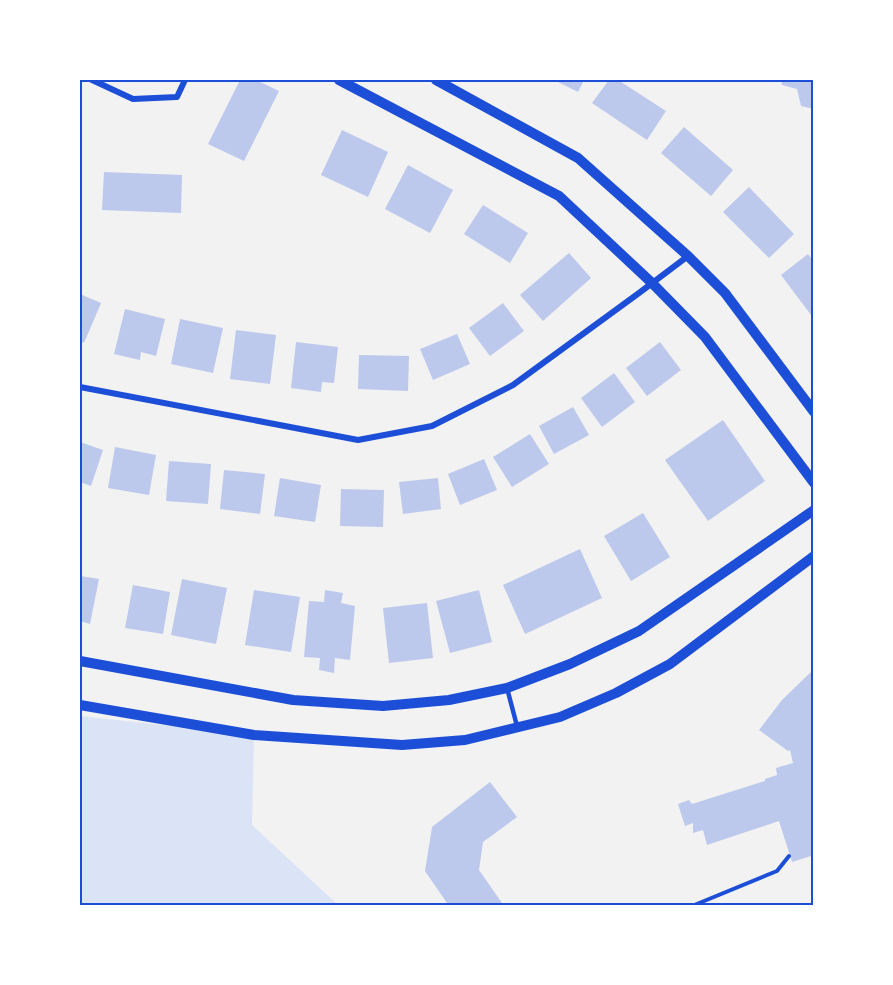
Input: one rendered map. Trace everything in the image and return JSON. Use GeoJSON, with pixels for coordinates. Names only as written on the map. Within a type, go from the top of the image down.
{"type":"FeatureCollection","features":[{"type":"Feature","properties":{"kind":"street"},"geometry":{"type":"LineString","coordinates":[[92,80],[134,99],[177,97],[185,80]]}},
{"type":"Feature","properties":{"kind":"street"},"geometry":{"type":"LineString","coordinates":[[339,80],[559,196],[652,283],[705,337],[813,483]]}},
{"type":"Feature","properties":{"kind":"street"},"geometry":{"type":"LineString","coordinates":[[436,80],[578,158],[688,256],[725,293],[813,411]]}},
{"type":"Feature","properties":{"kind":"street"},"geometry":{"type":"LineString","coordinates":[[80,387],[358,440],[432,426],[513,385],[688,256]]}},
{"type":"Feature","properties":{"kind":"street"},"geometry":{"type":"LineString","coordinates":[[80,661],[303,701],[383,706],[449,700],[507,688],[570,664],[639,631],[813,510]]}},
{"type":"Feature","properties":{"kind":"street"},"geometry":{"type":"LineString","coordinates":[[80,705],[254,735],[391,745],[465,740],[560,717],[616,693],[670,664],[813,556]]}},
{"type":"Feature","properties":{"kind":"lane"},"geometry":{"type":"LineString","coordinates":[[507,688],[517,728]]}},
{"type":"Feature","properties":{"kind":"path"},"geometry":{"type":"LineString","coordinates":[[692,906],[777,871],[789,856]]}},
{"type":"Feature","properties":{"kind":"shaded area"},"geometry":{"type":"Polygon","coordinates":[[[80,716],[254,735],[252,825],[338,905],[80,906],[80,716]]]}},
{"type":"Feature","properties":{"kind":"building"},"geometry":{"type":"Polygon","coordinates":[[[240,80],[256,80],[279,91],[244,161],[208,144],[240,80]]]}},
{"type":"Feature","properties":{"kind":"building"},"geometry":{"type":"Polygon","coordinates":[[[554,80],[584,80],[578,92],[554,80]]]}},
{"type":"Feature","properties":{"kind":"building"},"geometry":{"type":"Polygon","coordinates":[[[609,80],[618,80],[666,111],[647,140],[592,103],[609,80]]]}},
{"type":"Feature","properties":{"kind":"building"},"geometry":{"type":"Polygon","coordinates":[[[781,80],[814,80],[814,109],[801,106],[797,89],[782,85],[781,80]]]}},
{"type":"Feature","properties":{"kind":"building"},"geometry":{"type":"Polygon","coordinates":[[[684,127],[733,170],[711,196],[661,153],[684,127]]]}},
{"type":"Feature","properties":{"kind":"building"},"geometry":{"type":"Polygon","coordinates":[[[342,130],[388,152],[368,197],[321,175],[342,130]]]}},
{"type":"Feature","properties":{"kind":"building"},"geometry":{"type":"Polygon","coordinates":[[[408,165],[453,190],[430,233],[385,209],[408,165]]]}},
{"type":"Feature","properties":{"kind":"building"},"geometry":{"type":"Polygon","coordinates":[[[104,172],[182,175],[181,213],[102,210],[104,172]]]}},
{"type":"Feature","properties":{"kind":"building"},"geometry":{"type":"Polygon","coordinates":[[[749,187],[794,234],[769,258],[723,212],[749,187]]]}},
{"type":"Feature","properties":{"kind":"building"},"geometry":{"type":"Polygon","coordinates":[[[483,205],[528,233],[510,263],[464,234],[483,205]]]}},
{"type":"Feature","properties":{"kind":"building"},"geometry":{"type":"Polygon","coordinates":[[[569,253],[591,278],[543,321],[520,295],[569,253]]]}},
{"type":"Feature","properties":{"kind":"building"},"geometry":{"type":"Polygon","coordinates":[[[808,254],[814,262],[814,319],[781,275],[808,254]]]}},
{"type":"Feature","properties":{"kind":"building"},"geometry":{"type":"Polygon","coordinates":[[[80,294],[101,303],[84,343],[80,341],[80,294]]]}},
{"type":"Feature","properties":{"kind":"building"},"geometry":{"type":"Polygon","coordinates":[[[503,303],[524,331],[490,356],[469,328],[503,303]]]}},
{"type":"Feature","properties":{"kind":"building"},"geometry":{"type":"Polygon","coordinates":[[[125,309],[165,319],[156,356],[141,352],[140,360],[114,354],[125,309]]]}},
{"type":"Feature","properties":{"kind":"building"},"geometry":{"type":"Polygon","coordinates":[[[180,319],[223,328],[213,373],[171,364],[180,319]]]}},
{"type":"Feature","properties":{"kind":"building"},"geometry":{"type":"Polygon","coordinates":[[[236,330],[276,335],[270,384],[230,379],[236,330]]]}},
{"type":"Feature","properties":{"kind":"building"},"geometry":{"type":"Polygon","coordinates":[[[457,334],[470,364],[433,380],[420,349],[457,334]]]}},
{"type":"Feature","properties":{"kind":"building"},"geometry":{"type":"Polygon","coordinates":[[[296,342],[338,347],[334,383],[322,382],[321,392],[291,388],[296,342]]]}},
{"type":"Feature","properties":{"kind":"building"},"geometry":{"type":"Polygon","coordinates":[[[660,342],[681,370],[647,396],[626,368],[660,342]]]}},
{"type":"Feature","properties":{"kind":"building"},"geometry":{"type":"Polygon","coordinates":[[[359,355],[409,356],[408,391],[358,389],[359,355]]]}},
{"type":"Feature","properties":{"kind":"building"},"geometry":{"type":"Polygon","coordinates":[[[614,373],[635,402],[602,427],[581,398],[614,373]]]}},
{"type":"Feature","properties":{"kind":"building"},"geometry":{"type":"Polygon","coordinates":[[[573,407],[589,435],[554,454],[539,426],[573,407]]]}},
{"type":"Feature","properties":{"kind":"building"},"geometry":{"type":"Polygon","coordinates":[[[723,420],[765,481],[708,521],[665,460],[723,420]]]}},
{"type":"Feature","properties":{"kind":"building"},"geometry":{"type":"Polygon","coordinates":[[[530,434],[549,464],[512,487],[493,457],[530,434]]]}},
{"type":"Feature","properties":{"kind":"building"},"geometry":{"type":"Polygon","coordinates":[[[80,442],[103,450],[91,486],[80,482],[80,442]]]}},
{"type":"Feature","properties":{"kind":"building"},"geometry":{"type":"Polygon","coordinates":[[[115,447],[156,455],[149,495],[108,488],[115,447]]]}},
{"type":"Feature","properties":{"kind":"building"},"geometry":{"type":"Polygon","coordinates":[[[484,459],[497,490],[460,505],[448,474],[484,459]]]}},
{"type":"Feature","properties":{"kind":"building"},"geometry":{"type":"Polygon","coordinates":[[[169,461],[211,464],[208,504],[166,501],[169,461]]]}},
{"type":"Feature","properties":{"kind":"building"},"geometry":{"type":"Polygon","coordinates":[[[224,470],[265,474],[260,514],[220,509],[224,470]]]}},
{"type":"Feature","properties":{"kind":"building"},"geometry":{"type":"Polygon","coordinates":[[[280,478],[321,485],[315,522],[274,516],[280,478]]]}},
{"type":"Feature","properties":{"kind":"building"},"geometry":{"type":"Polygon","coordinates":[[[438,478],[441,509],[403,514],[399,482],[438,478]]]}},
{"type":"Feature","properties":{"kind":"building"},"geometry":{"type":"Polygon","coordinates":[[[341,489],[384,490],[383,527],[340,526],[341,489]]]}},
{"type":"Feature","properties":{"kind":"building"},"geometry":{"type":"Polygon","coordinates":[[[643,513],[670,557],[631,581],[604,536],[643,513]]]}},
{"type":"Feature","properties":{"kind":"building"},"geometry":{"type":"Polygon","coordinates":[[[580,549],[602,598],[525,634],[503,585],[580,549]]]}},
{"type":"Feature","properties":{"kind":"building"},"geometry":{"type":"Polygon","coordinates":[[[80,576],[99,579],[90,624],[80,621],[80,576]]]}},
{"type":"Feature","properties":{"kind":"building"},"geometry":{"type":"Polygon","coordinates":[[[182,579],[227,588],[216,644],[171,635],[182,579]]]}},
{"type":"Feature","properties":{"kind":"building"},"geometry":{"type":"Polygon","coordinates":[[[133,585],[170,592],[163,634],[125,628],[133,585]]]}},
{"type":"Feature","properties":{"kind":"building"},"geometry":{"type":"Polygon","coordinates":[[[254,590],[300,597],[291,652],[245,645],[254,590]]]}},
{"type":"Feature","properties":{"kind":"building"},"geometry":{"type":"Polygon","coordinates":[[[325,590],[343,593],[341,603],[355,606],[350,660],[335,658],[334,673],[319,670],[320,658],[304,657],[309,601],[324,602],[325,590]]]}},
{"type":"Feature","properties":{"kind":"building"},"geometry":{"type":"Polygon","coordinates":[[[479,590],[492,642],[450,653],[436,601],[479,590]]]}},
{"type":"Feature","properties":{"kind":"building"},"geometry":{"type":"Polygon","coordinates":[[[427,603],[433,658],[389,663],[383,608],[427,603]]]}},
{"type":"Feature","properties":{"kind":"building"},"geometry":{"type":"Polygon","coordinates":[[[814,669],[814,855],[792,862],[779,821],[707,845],[703,830],[693,833],[693,823],[685,826],[678,804],[689,800],[692,804],[765,781],[777,775],[776,768],[793,763],[790,750],[788,751],[759,730],[782,700],[814,669]]]}},
{"type":"Feature","properties":{"kind":"building"},"geometry":{"type":"Polygon","coordinates":[[[490,782],[517,817],[483,842],[479,870],[504,906],[449,906],[425,871],[432,827],[490,782]]]}}]}
